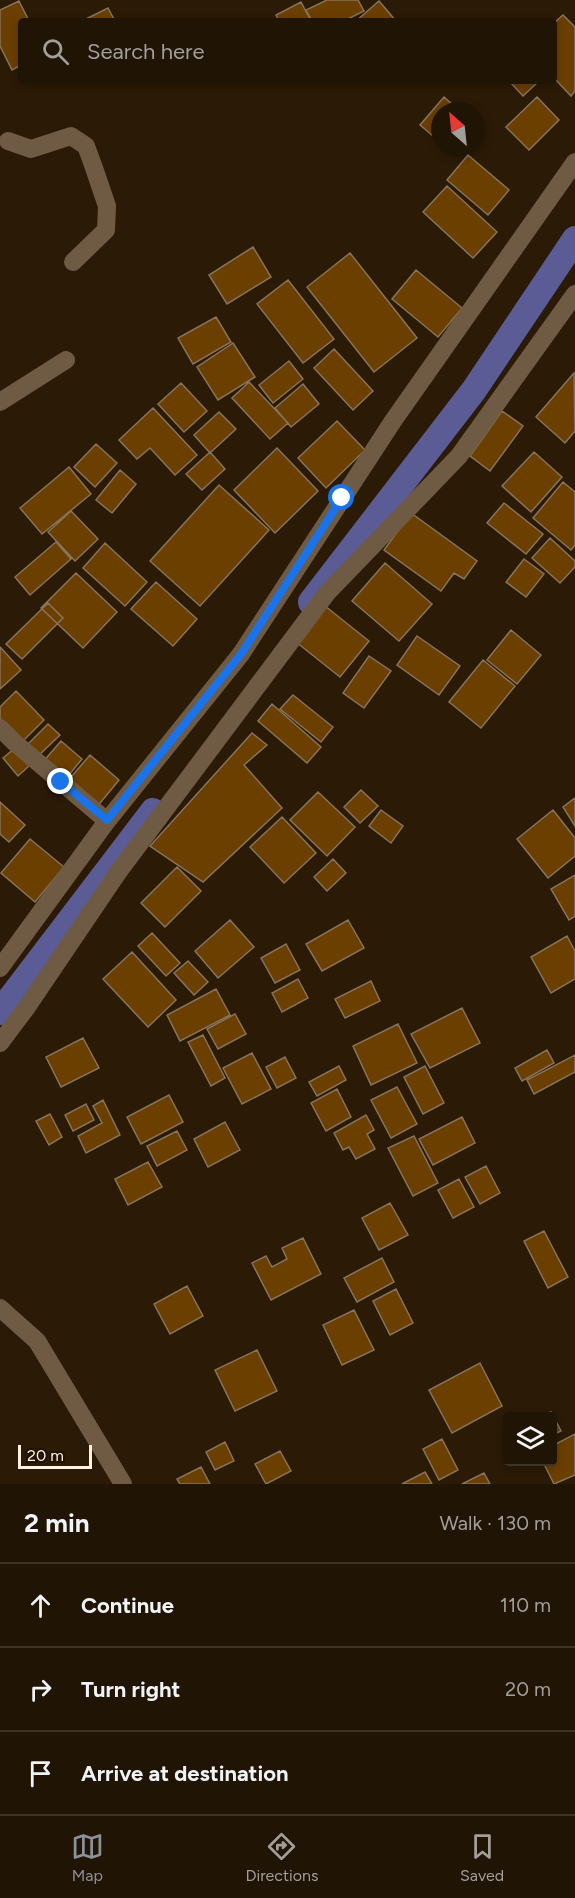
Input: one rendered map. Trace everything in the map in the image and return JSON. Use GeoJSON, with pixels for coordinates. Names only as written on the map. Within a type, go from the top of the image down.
{"type":"FeatureCollection","features":[{"type":"Feature","properties":{"kind":"street"},"geometry":{"type":"LineString","coordinates":[[8,141],[31,149],[71,136],[86,146],[107,206],[106,230],[72,262]]}},
{"type":"Feature","properties":{"kind":"street"},"geometry":{"type":"LineString","coordinates":[[0,968],[107,820],[241,654],[393,421],[575,162]]}},
{"type":"Feature","properties":{"kind":"street"},"geometry":{"type":"LineString","coordinates":[[0,1043],[119,871],[327,593],[459,456],[575,294]]}},
{"type":"Feature","properties":{"kind":"street"},"geometry":{"type":"LineString","coordinates":[[0,402],[66,360]]}},
{"type":"Feature","properties":{"kind":"street"},"geometry":{"type":"LineString","coordinates":[[0,728],[107,820]]}},
{"type":"Feature","properties":{"kind":"street"},"geometry":{"type":"LineString","coordinates":[[0,1308],[37,1341],[123,1484]]}},
{"type":"Feature","properties":{"kind":"building"},"geometry":{"type":"Polygon","coordinates":[[[327,0],[358,0],[364,11],[350,18],[310,18],[306,10],[327,0]]]}},
{"type":"Feature","properties":{"kind":"building"},"geometry":{"type":"Polygon","coordinates":[[[19,1],[28,18],[18,18],[18,67],[12,70],[0,46],[0,10],[19,1]]]}},
{"type":"Feature","properties":{"kind":"building"},"geometry":{"type":"Polygon","coordinates":[[[379,1],[393,18],[359,18],[379,1]]]}},
{"type":"Feature","properties":{"kind":"building"},"geometry":{"type":"Polygon","coordinates":[[[301,2],[309,18],[278,18],[276,15],[301,2]]]}},
{"type":"Feature","properties":{"kind":"building"},"geometry":{"type":"Polygon","coordinates":[[[108,8],[113,18],[88,18],[108,8]]]}},
{"type":"Feature","properties":{"kind":"building"},"geometry":{"type":"Polygon","coordinates":[[[563,15],[575,27],[575,91],[571,96],[557,81],[557,20],[563,15]]]}},
{"type":"Feature","properties":{"kind":"building"},"geometry":{"type":"Polygon","coordinates":[[[512,84],[536,84],[523,96],[512,84]]]}},
{"type":"Feature","properties":{"kind":"building"},"geometry":{"type":"Polygon","coordinates":[[[444,97],[450,102],[440,102],[444,97]]]}},
{"type":"Feature","properties":{"kind":"building"},"geometry":{"type":"Polygon","coordinates":[[[537,97],[559,120],[529,150],[506,127],[537,97]]]}},
{"type":"Feature","properties":{"kind":"building"},"geometry":{"type":"Polygon","coordinates":[[[431,112],[431,134],[420,125],[431,112]]]}},
{"type":"Feature","properties":{"kind":"building"},"geometry":{"type":"Polygon","coordinates":[[[469,156],[509,190],[488,215],[447,180],[469,156]]]}},
{"type":"Feature","properties":{"kind":"building"},"geometry":{"type":"Polygon","coordinates":[[[447,186],[497,232],[473,258],[423,212],[447,186]]]}},
{"type":"Feature","properties":{"kind":"building"},"geometry":{"type":"Polygon","coordinates":[[[253,247],[271,277],[227,304],[209,275],[253,247]]]}},
{"type":"Feature","properties":{"kind":"building"},"geometry":{"type":"Polygon","coordinates":[[[350,253],[417,338],[374,372],[307,287],[350,253]]]}},
{"type":"Feature","properties":{"kind":"building"},"geometry":{"type":"Polygon","coordinates":[[[416,270],[462,308],[438,337],[392,299],[416,270]]]}},
{"type":"Feature","properties":{"kind":"building"},"geometry":{"type":"Polygon","coordinates":[[[288,280],[334,339],[303,363],[257,304],[288,280]]]}},
{"type":"Feature","properties":{"kind":"building"},"geometry":{"type":"Polygon","coordinates":[[[216,317],[231,342],[193,364],[178,338],[216,317]]]}},
{"type":"Feature","properties":{"kind":"building"},"geometry":{"type":"Polygon","coordinates":[[[233,343],[255,377],[218,400],[197,367],[233,343]]]}},
{"type":"Feature","properties":{"kind":"building"},"geometry":{"type":"Polygon","coordinates":[[[334,349],[373,391],[353,410],[314,368],[334,349]]]}},
{"type":"Feature","properties":{"kind":"building"},"geometry":{"type":"Polygon","coordinates":[[[289,361],[303,379],[273,403],[259,385],[289,361]]]}},
{"type":"Feature","properties":{"kind":"building"},"geometry":{"type":"Polygon","coordinates":[[[574,373],[575,431],[565,443],[536,417],[574,373]]]}},
{"type":"Feature","properties":{"kind":"building"},"geometry":{"type":"Polygon","coordinates":[[[249,382],[288,423],[270,439],[232,398],[249,382]]]}},
{"type":"Feature","properties":{"kind":"building"},"geometry":{"type":"Polygon","coordinates":[[[181,383],[207,411],[184,432],[158,404],[181,383]]]}},
{"type":"Feature","properties":{"kind":"building"},"geometry":{"type":"Polygon","coordinates":[[[303,384],[319,404],[291,427],[275,408],[303,384]]]}},
{"type":"Feature","properties":{"kind":"building"},"geometry":{"type":"Polygon","coordinates":[[[153,408],[197,455],[175,475],[150,448],[137,459],[119,440],[153,408]]]}},
{"type":"Feature","properties":{"kind":"building"},"geometry":{"type":"Polygon","coordinates":[[[502,411],[523,426],[490,471],[470,456],[502,411]]]}},
{"type":"Feature","properties":{"kind":"building"},"geometry":{"type":"Polygon","coordinates":[[[219,412],[236,429],[210,453],[194,435],[219,412]]]}},
{"type":"Feature","properties":{"kind":"building"},"geometry":{"type":"Polygon","coordinates":[[[337,421],[365,450],[326,488],[298,458],[337,421]]]}},
{"type":"Feature","properties":{"kind":"building"},"geometry":{"type":"Polygon","coordinates":[[[96,444],[117,463],[95,487],[74,467],[96,444]]]}},
{"type":"Feature","properties":{"kind":"building"},"geometry":{"type":"Polygon","coordinates":[[[277,448],[318,491],[275,533],[234,490],[277,448]]]}},
{"type":"Feature","properties":{"kind":"building"},"geometry":{"type":"Polygon","coordinates":[[[210,452],[225,469],[202,490],[186,474],[210,452]]]}},
{"type":"Feature","properties":{"kind":"building"},"geometry":{"type":"Polygon","coordinates":[[[534,452],[562,477],[531,512],[502,486],[534,452]]]}},
{"type":"Feature","properties":{"kind":"building"},"geometry":{"type":"Polygon","coordinates":[[[69,467],[91,494],[42,534],[20,508],[69,467]]]}},
{"type":"Feature","properties":{"kind":"building"},"geometry":{"type":"Polygon","coordinates":[[[120,470],[136,484],[112,513],[96,500],[120,470]]]}},
{"type":"Feature","properties":{"kind":"building"},"geometry":{"type":"Polygon","coordinates":[[[563,482],[575,492],[575,545],[571,550],[533,518],[563,482]]]}},
{"type":"Feature","properties":{"kind":"building"},"geometry":{"type":"Polygon","coordinates":[[[219,485],[269,530],[200,606],[150,561],[219,485]]]}},
{"type":"Feature","properties":{"kind":"building"},"geometry":{"type":"Polygon","coordinates":[[[504,503],[543,534],[526,554],[487,523],[504,503]]]}},
{"type":"Feature","properties":{"kind":"building"},"geometry":{"type":"Polygon","coordinates":[[[71,511],[98,539],[75,561],[48,532],[71,511]]]}},
{"type":"Feature","properties":{"kind":"building"},"geometry":{"type":"Polygon","coordinates":[[[411,513],[477,561],[464,579],[454,573],[441,591],[384,550],[411,513]]]}},
{"type":"Feature","properties":{"kind":"building"},"geometry":{"type":"Polygon","coordinates":[[[550,538],[575,561],[575,567],[560,583],[532,558],[550,538]]]}},
{"type":"Feature","properties":{"kind":"building"},"geometry":{"type":"Polygon","coordinates":[[[56,542],[71,559],[30,595],[15,577],[56,542]]]}},
{"type":"Feature","properties":{"kind":"building"},"geometry":{"type":"Polygon","coordinates":[[[105,543],[147,582],[125,606],[83,568],[105,543]]]}},
{"type":"Feature","properties":{"kind":"building"},"geometry":{"type":"Polygon","coordinates":[[[524,559],[544,574],[526,597],[506,582],[524,559]]]}},
{"type":"Feature","properties":{"kind":"building"},"geometry":{"type":"Polygon","coordinates":[[[385,563],[432,604],[399,641],[352,601],[385,563]]]}},
{"type":"Feature","properties":{"kind":"building"},"geometry":{"type":"Polygon","coordinates":[[[76,573],[117,612],[83,648],[41,608],[76,573]]]}},
{"type":"Feature","properties":{"kind":"building"},"geometry":{"type":"Polygon","coordinates":[[[156,582],[197,619],[173,646],[131,609],[156,582]]]}},
{"type":"Feature","properties":{"kind":"building"},"geometry":{"type":"Polygon","coordinates":[[[48,603],[63,618],[22,659],[6,644],[48,603]]]}},
{"type":"Feature","properties":{"kind":"building"},"geometry":{"type":"Polygon","coordinates":[[[325,606],[369,641],[340,677],[296,642],[325,606]]]}},
{"type":"Feature","properties":{"kind":"building"},"geometry":{"type":"Polygon","coordinates":[[[511,630],[541,655],[517,684],[487,660],[511,630]]]}},
{"type":"Feature","properties":{"kind":"building"},"geometry":{"type":"Polygon","coordinates":[[[417,636],[460,666],[439,695],[397,665],[417,636]]]}},
{"type":"Feature","properties":{"kind":"building"},"geometry":{"type":"Polygon","coordinates":[[[0,647],[21,670],[0,689],[0,647]]]}},
{"type":"Feature","properties":{"kind":"building"},"geometry":{"type":"Polygon","coordinates":[[[369,656],[391,671],[364,708],[343,693],[369,656]]]}},
{"type":"Feature","properties":{"kind":"building"},"geometry":{"type":"Polygon","coordinates":[[[483,660],[515,686],[481,728],[449,702],[483,660]]]}},
{"type":"Feature","properties":{"kind":"building"},"geometry":{"type":"Polygon","coordinates":[[[16,691],[44,720],[22,742],[0,719],[0,707],[16,691]]]}},
{"type":"Feature","properties":{"kind":"building"},"geometry":{"type":"Polygon","coordinates":[[[293,695],[333,727],[321,742],[280,709],[293,695]]]}},
{"type":"Feature","properties":{"kind":"building"},"geometry":{"type":"Polygon","coordinates":[[[272,704],[321,747],[307,763],[258,721],[272,704]]]}},
{"type":"Feature","properties":{"kind":"building"},"geometry":{"type":"Polygon","coordinates":[[[48,724],[60,735],[35,759],[25,747],[48,724]]]}},
{"type":"Feature","properties":{"kind":"building"},"geometry":{"type":"Polygon","coordinates":[[[252,733],[267,745],[244,765],[282,808],[203,882],[150,846],[252,733]]]}},
{"type":"Feature","properties":{"kind":"building"},"geometry":{"type":"Polygon","coordinates":[[[61,741],[82,759],[64,781],[42,763],[61,741]]]}},
{"type":"Feature","properties":{"kind":"building"},"geometry":{"type":"Polygon","coordinates":[[[15,748],[30,765],[18,776],[3,758],[15,748]]]}},
{"type":"Feature","properties":{"kind":"building"},"geometry":{"type":"Polygon","coordinates":[[[90,755],[119,780],[96,808],[66,783],[90,755]]]}},
{"type":"Feature","properties":{"kind":"building"},"geometry":{"type":"Polygon","coordinates":[[[361,790],[378,806],[360,823],[344,807],[361,790]]]}},
{"type":"Feature","properties":{"kind":"building"},"geometry":{"type":"Polygon","coordinates":[[[318,792],[355,827],[327,856],[290,820],[318,792]]]}},
{"type":"Feature","properties":{"kind":"building"},"geometry":{"type":"Polygon","coordinates":[[[575,798],[575,826],[563,807],[575,798]]]}},
{"type":"Feature","properties":{"kind":"building"},"geometry":{"type":"Polygon","coordinates":[[[0,802],[25,825],[9,842],[0,834],[0,802]]]}},
{"type":"Feature","properties":{"kind":"building"},"geometry":{"type":"Polygon","coordinates":[[[381,810],[403,826],[391,843],[369,826],[381,810]]]}},
{"type":"Feature","properties":{"kind":"building"},"geometry":{"type":"Polygon","coordinates":[[[553,810],[575,838],[575,856],[548,878],[517,839],[553,810]]]}},
{"type":"Feature","properties":{"kind":"building"},"geometry":{"type":"Polygon","coordinates":[[[282,817],[316,853],[284,883],[250,847],[282,817]]]}},
{"type":"Feature","properties":{"kind":"building"},"geometry":{"type":"Polygon","coordinates":[[[30,839],[64,867],[35,902],[1,873],[30,839]]]}},
{"type":"Feature","properties":{"kind":"building"},"geometry":{"type":"Polygon","coordinates":[[[333,859],[346,873],[327,891],[314,877],[333,859]]]}},
{"type":"Feature","properties":{"kind":"building"},"geometry":{"type":"Polygon","coordinates":[[[177,867],[201,891],[165,927],[141,903],[177,867]]]}},
{"type":"Feature","properties":{"kind":"building"},"geometry":{"type":"Polygon","coordinates":[[[575,875],[575,916],[569,920],[551,889],[575,875]]]}},
{"type":"Feature","properties":{"kind":"building"},"geometry":{"type":"Polygon","coordinates":[[[230,920],[254,947],[218,978],[195,951],[230,920]]]}},
{"type":"Feature","properties":{"kind":"building"},"geometry":{"type":"Polygon","coordinates":[[[348,920],[364,948],[322,971],[306,944],[348,920]]]}},
{"type":"Feature","properties":{"kind":"building"},"geometry":{"type":"Polygon","coordinates":[[[152,933],[180,963],[166,976],[138,946],[152,933]]]}},
{"type":"Feature","properties":{"kind":"building"},"geometry":{"type":"Polygon","coordinates":[[[567,936],[575,951],[575,979],[551,993],[531,957],[567,936]]]}},
{"type":"Feature","properties":{"kind":"building"},"geometry":{"type":"Polygon","coordinates":[[[286,944],[300,970],[275,983],[261,958],[286,944]]]}},
{"type":"Feature","properties":{"kind":"building"},"geometry":{"type":"Polygon","coordinates":[[[132,952],[176,1000],[148,1027],[103,979],[132,952]]]}},
{"type":"Feature","properties":{"kind":"building"},"geometry":{"type":"Polygon","coordinates":[[[188,961],[208,982],[194,995],[174,973],[188,961]]]}},
{"type":"Feature","properties":{"kind":"building"},"geometry":{"type":"Polygon","coordinates":[[[298,979],[308,998],[282,1012],[272,993],[298,979]]]}},
{"type":"Feature","properties":{"kind":"building"},"geometry":{"type":"Polygon","coordinates":[[[371,981],[380,1001],[345,1018],[335,999],[371,981]]]}},
{"type":"Feature","properties":{"kind":"building"},"geometry":{"type":"Polygon","coordinates":[[[216,989],[230,1015],[180,1041],[167,1015],[216,989]]]}},
{"type":"Feature","properties":{"kind":"building"},"geometry":{"type":"Polygon","coordinates":[[[462,1008],[480,1043],[430,1068],[411,1034],[462,1008]]]}},
{"type":"Feature","properties":{"kind":"building"},"geometry":{"type":"Polygon","coordinates":[[[235,1014],[246,1034],[218,1049],[207,1029],[235,1014]]]}},
{"type":"Feature","properties":{"kind":"building"},"geometry":{"type":"Polygon","coordinates":[[[398,1024],[417,1063],[371,1085],[353,1046],[398,1024]]]}},
{"type":"Feature","properties":{"kind":"building"},"geometry":{"type":"Polygon","coordinates":[[[203,1035],[225,1078],[211,1086],[188,1042],[203,1035]]]}},
{"type":"Feature","properties":{"kind":"building"},"geometry":{"type":"Polygon","coordinates":[[[83,1038],[99,1068],[61,1087],[46,1057],[83,1038]]]}},
{"type":"Feature","properties":{"kind":"building"},"geometry":{"type":"Polygon","coordinates":[[[547,1050],[554,1063],[522,1081],[515,1068],[547,1050]]]}},
{"type":"Feature","properties":{"kind":"building"},"geometry":{"type":"Polygon","coordinates":[[[252,1053],[271,1089],[242,1104],[223,1068],[252,1053]]]}},
{"type":"Feature","properties":{"kind":"building"},"geometry":{"type":"Polygon","coordinates":[[[575,1055],[575,1072],[534,1094],[527,1080],[575,1055]]]}},
{"type":"Feature","properties":{"kind":"building"},"geometry":{"type":"Polygon","coordinates":[[[285,1057],[296,1078],[277,1088],[266,1067],[285,1057]]]}},
{"type":"Feature","properties":{"kind":"building"},"geometry":{"type":"Polygon","coordinates":[[[339,1066],[346,1080],[317,1096],[309,1082],[339,1066]]]}},
{"type":"Feature","properties":{"kind":"building"},"geometry":{"type":"Polygon","coordinates":[[[425,1066],[444,1103],[423,1114],[404,1077],[425,1066]]]}},
{"type":"Feature","properties":{"kind":"building"},"geometry":{"type":"Polygon","coordinates":[[[397,1087],[417,1124],[391,1138],[371,1100],[397,1087]]]}},
{"type":"Feature","properties":{"kind":"building"},"geometry":{"type":"Polygon","coordinates":[[[337,1089],[351,1117],[326,1131],[311,1103],[337,1089]]]}},
{"type":"Feature","properties":{"kind":"building"},"geometry":{"type":"Polygon","coordinates":[[[169,1095],[183,1122],[141,1144],[127,1117],[169,1095]]]}},
{"type":"Feature","properties":{"kind":"building"},"geometry":{"type":"Polygon","coordinates":[[[103,1100],[120,1135],[86,1153],[78,1136],[102,1123],[93,1106],[103,1100]]]}},
{"type":"Feature","properties":{"kind":"building"},"geometry":{"type":"Polygon","coordinates":[[[86,1104],[94,1120],[73,1131],[65,1115],[86,1104]]]}},
{"type":"Feature","properties":{"kind":"building"},"geometry":{"type":"Polygon","coordinates":[[[50,1114],[62,1137],[49,1145],[36,1121],[50,1114]]]}},
{"type":"Feature","properties":{"kind":"building"},"geometry":{"type":"Polygon","coordinates":[[[366,1115],[374,1130],[367,1134],[375,1149],[356,1159],[349,1147],[343,1150],[334,1133],[366,1115]]]}},
{"type":"Feature","properties":{"kind":"building"},"geometry":{"type":"Polygon","coordinates":[[[462,1117],[475,1143],[433,1165],[419,1139],[462,1117]]]}},
{"type":"Feature","properties":{"kind":"building"},"geometry":{"type":"Polygon","coordinates":[[[225,1122],[240,1150],[208,1167],[194,1139],[225,1122]]]}},
{"type":"Feature","properties":{"kind":"building"},"geometry":{"type":"Polygon","coordinates":[[[177,1131],[187,1150],[157,1166],[147,1146],[177,1131]]]}},
{"type":"Feature","properties":{"kind":"building"},"geometry":{"type":"Polygon","coordinates":[[[414,1136],[438,1183],[413,1196],[388,1148],[414,1136]]]}},
{"type":"Feature","properties":{"kind":"building"},"geometry":{"type":"Polygon","coordinates":[[[148,1162],[162,1187],[128,1205],[115,1179],[148,1162]]]}},
{"type":"Feature","properties":{"kind":"building"},"geometry":{"type":"Polygon","coordinates":[[[486,1166],[500,1193],[480,1204],[465,1177],[486,1166]]]}},
{"type":"Feature","properties":{"kind":"building"},"geometry":{"type":"Polygon","coordinates":[[[459,1179],[474,1207],[453,1218],[438,1190],[459,1179]]]}},
{"type":"Feature","properties":{"kind":"building"},"geometry":{"type":"Polygon","coordinates":[[[390,1203],[408,1235],[379,1250],[362,1218],[390,1203]]]}},
{"type":"Feature","properties":{"kind":"building"},"geometry":{"type":"Polygon","coordinates":[[[544,1231],[568,1277],[548,1288],[524,1241],[544,1231]]]}},
{"type":"Feature","properties":{"kind":"building"},"geometry":{"type":"Polygon","coordinates":[[[303,1238],[321,1274],[271,1300],[252,1263],[266,1256],[272,1267],[287,1259],[282,1248],[303,1238]]]}},
{"type":"Feature","properties":{"kind":"building"},"geometry":{"type":"Polygon","coordinates":[[[382,1258],[394,1282],[357,1302],[344,1278],[382,1258]]]}},
{"type":"Feature","properties":{"kind":"building"},"geometry":{"type":"Polygon","coordinates":[[[187,1286],[203,1316],[170,1334],[154,1304],[187,1286]]]}},
{"type":"Feature","properties":{"kind":"building"},"geometry":{"type":"Polygon","coordinates":[[[396,1289],[413,1323],[390,1335],[373,1301],[396,1289]]]}},
{"type":"Feature","properties":{"kind":"building"},"geometry":{"type":"Polygon","coordinates":[[[354,1310],[374,1350],[342,1365],[323,1325],[354,1310]]]}},
{"type":"Feature","properties":{"kind":"building"},"geometry":{"type":"Polygon","coordinates":[[[257,1350],[277,1391],[235,1411],[215,1370],[257,1350]]]}},
{"type":"Feature","properties":{"kind":"building"},"geometry":{"type":"Polygon","coordinates":[[[480,1363],[502,1406],[452,1433],[429,1390],[480,1363]]]}},
{"type":"Feature","properties":{"kind":"building"},"geometry":{"type":"Polygon","coordinates":[[[575,1434],[575,1475],[554,1484],[545,1466],[557,1466],[557,1443],[575,1434]]]}},
{"type":"Feature","properties":{"kind":"building"},"geometry":{"type":"Polygon","coordinates":[[[442,1439],[458,1470],[439,1480],[423,1449],[442,1439]]]}},
{"type":"Feature","properties":{"kind":"building"},"geometry":{"type":"Polygon","coordinates":[[[225,1442],[234,1461],[215,1470],[206,1452],[225,1442]]]}},
{"type":"Feature","properties":{"kind":"building"},"geometry":{"type":"Polygon","coordinates":[[[280,1451],[291,1471],[266,1484],[255,1464],[280,1451]]]}},
{"type":"Feature","properties":{"kind":"building"},"geometry":{"type":"Polygon","coordinates":[[[201,1467],[210,1484],[180,1484],[177,1479],[201,1467]]]}},
{"type":"Feature","properties":{"kind":"building"},"geometry":{"type":"Polygon","coordinates":[[[425,1472],[432,1484],[402,1484],[425,1472]]]}},
{"type":"Feature","properties":{"kind":"building"},"geometry":{"type":"Polygon","coordinates":[[[484,1473],[490,1484],[462,1484],[484,1473]]]}},
{"type":"Feature","properties":{"kind":"waterway"},"geometry":{"type":"LineString","coordinates":[[311,602],[474,390],[575,239]]}},
{"type":"Feature","properties":{"kind":"waterway"},"geometry":{"type":"LineString","coordinates":[[0,1012],[153,811]]}},
{"type":"Feature","properties":{"kind":"route"},"geometry":{"type":"LineString","coordinates":[[61,782],[107,820],[241,654],[342,498]]}}]}
